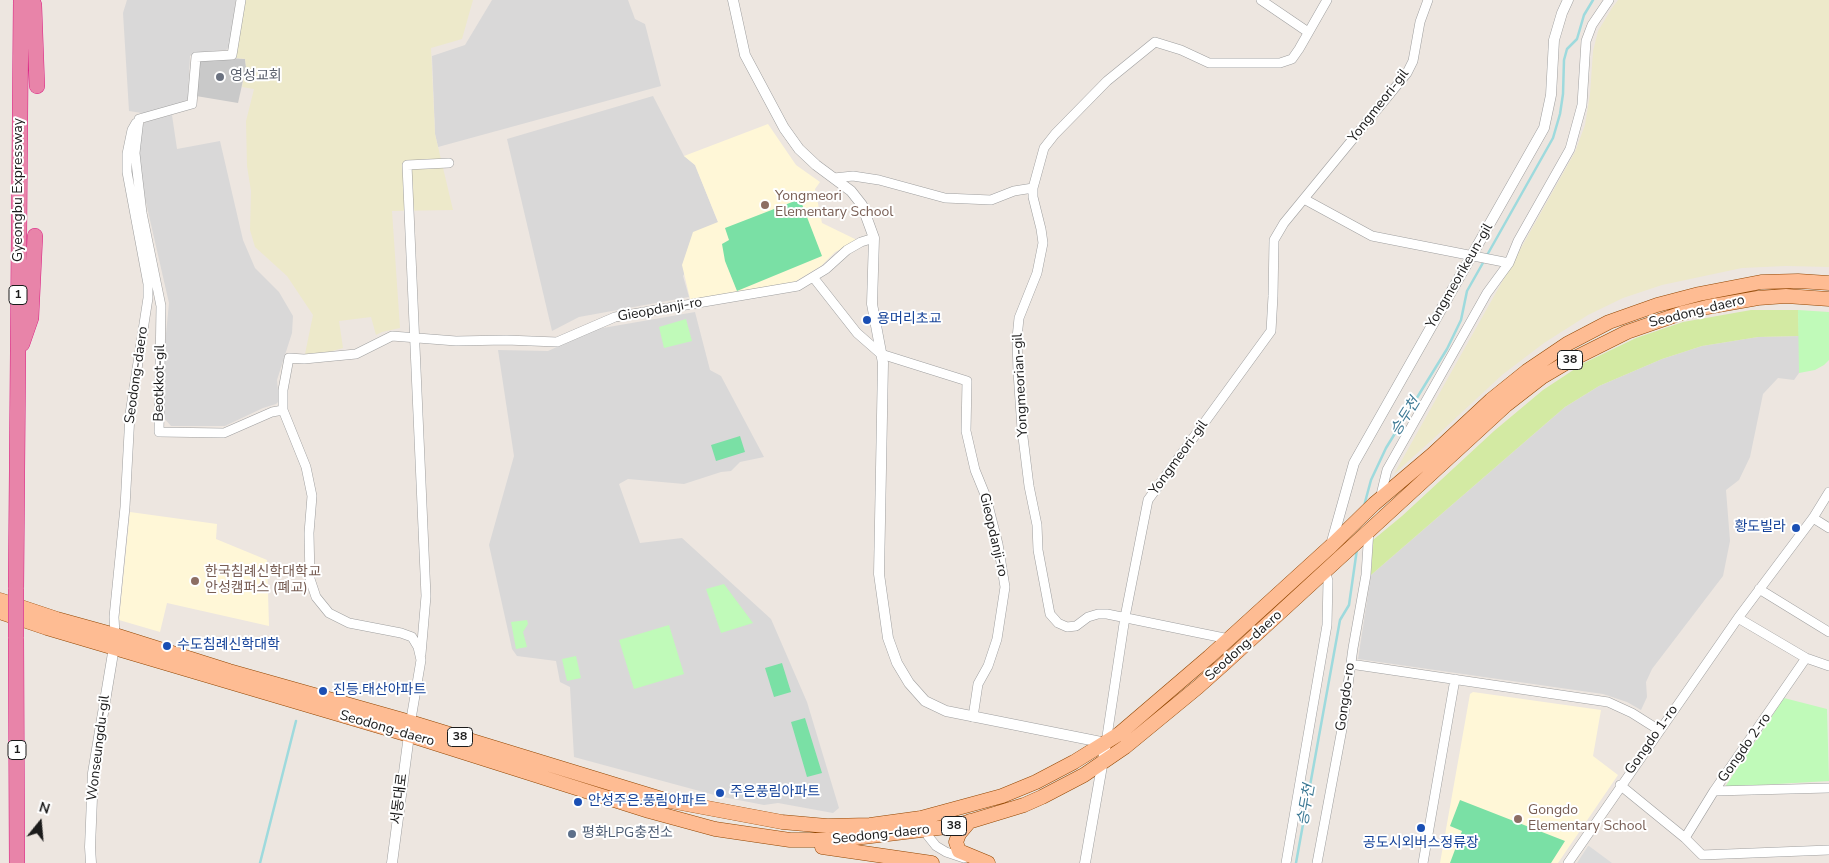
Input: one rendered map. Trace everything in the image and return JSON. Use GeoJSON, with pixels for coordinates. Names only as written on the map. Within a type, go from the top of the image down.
{"type":"FeatureCollection","features":[{"type":"Feature","properties":{"kind":"highway","name":"Gyeongbu Expressway"},"geometry":{"type":"LineString","coordinates":[[5,604],[18,354],[21,0]]}},
{"type":"Feature","properties":{"kind":"highway"},"geometry":{"type":"LineString","coordinates":[[32,0],[34,5],[37,86]]}},
{"type":"Feature","properties":{"kind":"highway"},"geometry":{"type":"LineString","coordinates":[[18,354],[31,318],[35,236]]}},
{"type":"Feature","properties":{"kind":"highway","name":"1"},"geometry":{"type":"LineString","coordinates":[[5,604],[16,637],[17,863]]}},
{"type":"Feature","properties":{"kind":"main road","name":"Seodong-daero"},"geometry":{"type":"LineString","coordinates":[[410,728],[649,811],[715,829],[790,840],[838,840],[923,824],[1036,782],[1074,762],[1119,734],[1229,639],[1491,400],[1527,371],[1567,344],[1609,322],[1657,304],[1698,294],[1761,282],[1798,281],[1829,283]]}},
{"type":"Feature","properties":{"kind":"main road","name":"Seodong-daero"},"geometry":{"type":"LineString","coordinates":[[5,604],[57,619],[115,641],[410,728],[665,800],[782,822],[827,826],[923,824],[955,826],[1033,801],[1084,775],[1125,747],[1198,687],[1506,405],[1542,378],[1600,345],[1652,322],[1682,313],[1731,301],[1758,298],[1786,296],[1829,299]]}},
{"type":"Feature","properties":{"kind":"main road"},"geometry":{"type":"LineString","coordinates":[[970,821],[959,834],[956,842],[959,851],[978,863]]}},
{"type":"Feature","properties":{"kind":"main road"},"geometry":{"type":"LineString","coordinates":[[790,840],[815,846],[932,863]]}},
{"type":"Feature","properties":{"kind":"street"},"geometry":{"type":"LineString","coordinates":[[139,119],[192,104],[196,57],[232,55],[240,0]]}},
{"type":"Feature","properties":{"kind":"street"},"geometry":{"type":"LineString","coordinates":[[733,0],[745,55],[784,128],[799,149],[816,165],[851,191],[862,205],[874,238],[872,304],[883,363],[879,574],[888,638],[901,670],[925,702],[946,711],[1106,742],[1085,863]]}},
{"type":"Feature","properties":{"kind":"street"},"geometry":{"type":"LineString","coordinates":[[1261,0],[1308,32]]}},
{"type":"Feature","properties":{"kind":"street","name":"Yongmeorian-gil"},"geometry":{"type":"LineString","coordinates":[[1229,639],[1098,614],[1088,617],[1076,626],[1068,626],[1058,623],[1050,614],[1023,438],[1018,372],[1017,338],[1019,318],[1037,272],[1042,243],[1033,188],[1044,148],[1055,134],[1107,80],[1155,42],[1181,50],[1209,64],[1280,63],[1292,59],[1327,0]]}},
{"type":"Feature","properties":{"kind":"street","name":"Yongmeori-gil"},"geometry":{"type":"LineString","coordinates":[[1106,742],[1125,618],[1148,500],[1271,331],[1274,240],[1284,223],[1407,73],[1413,61],[1420,22],[1428,0]]}},
{"type":"Feature","properties":{"kind":"street","name":"Yongmeorikeun-gil"},"geometry":{"type":"LineString","coordinates":[[1335,543],[1354,463],[1476,256],[1544,128],[1552,95],[1554,40],[1568,0]]}},
{"type":"Feature","properties":{"kind":"street"},"geometry":{"type":"LineString","coordinates":[[1377,502],[1387,470],[1570,149],[1582,105],[1586,41],[1592,25],[1610,0]]}},
{"type":"Feature","properties":{"kind":"street","name":"Beotkkot-gil"},"geometry":{"type":"LineString","coordinates":[[139,119],[135,153],[136,171],[142,213],[161,306],[159,432],[224,433],[272,412],[283,410]]}},
{"type":"Feature","properties":{"kind":"street","name":"Seodong-daero"},"geometry":{"type":"LineString","coordinates":[[115,641],[114,617],[126,489],[128,437],[148,298],[148,284],[127,172],[127,154],[132,130],[139,119]]}},
{"type":"Feature","properties":{"kind":"street"},"geometry":{"type":"LineString","coordinates":[[410,728],[421,660],[426,596],[407,165],[449,163]]}},
{"type":"Feature","properties":{"kind":"street"},"geometry":{"type":"LineString","coordinates":[[834,178],[853,176],[878,180],[945,198],[991,200],[1014,191],[1033,188]]}},
{"type":"Feature","properties":{"kind":"street"},"geometry":{"type":"LineString","coordinates":[[1304,199],[1372,236],[1505,262]]}},
{"type":"Feature","properties":{"kind":"street","name":"Gieopdanji-ro"},"geometry":{"type":"LineString","coordinates":[[283,410],[283,390],[290,358],[304,359],[356,354],[392,336],[456,341],[556,342],[615,317],[798,286],[826,269],[847,250],[861,242],[874,238]]}},
{"type":"Feature","properties":{"kind":"street"},"geometry":{"type":"LineString","coordinates":[[813,277],[857,333],[881,354]]}},
{"type":"Feature","properties":{"kind":"street","name":"Gieopdanji-ro"},"geometry":{"type":"LineString","coordinates":[[881,354],[967,381],[966,431],[975,470],[986,497],[998,544],[1005,587],[997,639],[988,666],[978,684],[973,716]]}},
{"type":"Feature","properties":{"kind":"street"},"geometry":{"type":"LineString","coordinates":[[283,410],[306,467],[312,496],[309,533],[310,579],[316,597],[329,613],[349,623],[401,633],[412,638],[418,647],[421,660]]}},
{"type":"Feature","properties":{"kind":"street","name":"Gongdo 1-ro"},"geometry":{"type":"LineString","coordinates":[[1568,863],[1620,785],[1738,618],[1813,518],[1829,492]]}},
{"type":"Feature","properties":{"kind":"street"},"geometry":{"type":"LineString","coordinates":[[1813,518],[1829,528]]}},
{"type":"Feature","properties":{"kind":"street","name":"Gongdo-ro"},"geometry":{"type":"LineString","coordinates":[[1317,863],[1342,729],[1353,648],[1366,575],[1366,532]]}},
{"type":"Feature","properties":{"kind":"street"},"geometry":{"type":"LineString","coordinates":[[1286,863],[1327,625],[1329,567]]}},
{"type":"Feature","properties":{"kind":"street"},"geometry":{"type":"LineString","coordinates":[[1760,589],[1829,632]]}},
{"type":"Feature","properties":{"kind":"street"},"geometry":{"type":"LineString","coordinates":[[1738,618],[1806,658],[1829,666]]}},
{"type":"Feature","properties":{"kind":"street","name":"Wonseungdu-gil"},"geometry":{"type":"LineString","coordinates":[[91,863],[93,773],[115,641]]}},
{"type":"Feature","properties":{"kind":"street","name":"Gongdo 2-ro"},"geometry":{"type":"LineString","coordinates":[[1685,838],[1714,792],[1806,658]]}},
{"type":"Feature","properties":{"kind":"street"},"geometry":{"type":"LineString","coordinates":[[1357,665],[1608,702],[1632,712],[1659,730]]}},
{"type":"Feature","properties":{"kind":"street"},"geometry":{"type":"LineString","coordinates":[[1424,863],[1455,679]]}},
{"type":"Feature","properties":{"kind":"street","name":"서동대로"},"geometry":{"type":"LineString","coordinates":[[392,863],[410,728]]}},
{"type":"Feature","properties":{"kind":"street"},"geometry":{"type":"LineString","coordinates":[[1620,785],[1685,838],[1711,863]]}},
{"type":"Feature","properties":{"kind":"street"},"geometry":{"type":"LineString","coordinates":[[1714,792],[1829,788]]}},
{"type":"Feature","properties":{"kind":"street"},"geometry":{"type":"LineString","coordinates":[[923,824],[936,846],[946,852],[978,863]]}},
{"type":"Feature","properties":{"kind":"street"},"geometry":{"type":"LineString","coordinates":[[1702,855],[1829,850]]}},
{"type":"Feature","properties":{"kind":"shaded area"},"geometry":{"type":"Polygon","coordinates":[[[127,0],[236,0],[230,47],[226,50],[193,53],[190,56],[188,99],[184,102],[148,114],[129,111],[123,13],[127,0]]]}},
{"type":"Feature","properties":{"kind":"shaded area"},"geometry":{"type":"Polygon","coordinates":[[[245,0],[473,0],[462,39],[431,48],[435,134],[453,210],[392,211],[400,328],[376,335],[371,317],[339,321],[343,348],[329,352],[305,354],[313,315],[287,276],[255,247],[250,230],[251,191],[247,166],[246,121],[254,89],[242,87],[246,67],[245,59],[236,58],[245,0]]]}},
{"type":"Feature","properties":{"kind":"shaded area"},"geometry":{"type":"Polygon","coordinates":[[[492,0],[628,0],[635,19],[645,24],[661,86],[438,147],[435,134],[432,56],[465,45],[492,0]]]}},
{"type":"Feature","properties":{"kind":"shaded area"},"geometry":{"type":"Polygon","coordinates":[[[1618,0],[1829,0],[1829,267],[1742,268],[1662,285],[1623,298],[1588,315],[1544,343],[1502,375],[1394,474],[1575,152],[1585,125],[1590,94],[1593,51],[1598,31],[1618,0]]]}},
{"type":"Feature","properties":{"kind":"shaded area","name":"영성교회"},"geometry":{"type":"Polygon","coordinates":[[[245,59],[246,67],[238,103],[196,96],[198,60],[245,59]]]}},
{"type":"Feature","properties":{"kind":"shaded area"},"geometry":{"type":"Polygon","coordinates":[[[653,96],[684,156],[695,165],[718,222],[683,276],[689,297],[579,317],[552,331],[507,139],[653,96]]]}},
{"type":"Feature","properties":{"kind":"shaded area"},"geometry":{"type":"Polygon","coordinates":[[[172,115],[177,149],[220,141],[243,240],[255,268],[279,292],[293,316],[292,333],[277,380],[279,401],[225,426],[171,426],[164,418],[165,344],[169,303],[139,172],[141,127],[146,121],[172,115]]]}},
{"type":"Feature","properties":{"kind":"shaded area","name":"Yongmeori Elementary School"},"geometry":{"type":"Polygon","coordinates":[[[768,124],[796,165],[820,182],[815,189],[822,223],[859,241],[835,252],[821,266],[791,284],[691,303],[682,265],[693,232],[718,222],[695,165],[684,156],[768,124]]]}},
{"type":"Feature","properties":{"kind":"shaded area","name":"주은풍림아파트"},"geometry":{"type":"Polygon","coordinates":[[[695,312],[710,370],[721,376],[764,457],[740,462],[731,471],[721,472],[684,484],[628,479],[619,484],[640,543],[682,538],[771,619],[807,702],[839,808],[833,813],[778,803],[764,805],[718,796],[574,757],[570,687],[560,682],[556,661],[517,656],[512,649],[489,545],[514,456],[498,350],[548,351],[597,329],[695,312]]]}},
{"type":"Feature","properties":{"kind":"shaded area"},"geometry":{"type":"Polygon","coordinates":[[[1799,336],[1799,373],[1794,380],[1778,378],[1763,394],[1750,457],[1739,480],[1726,490],[1730,541],[1723,576],[1652,669],[1646,682],[1647,697],[1641,710],[1627,702],[1603,694],[1358,659],[1371,575],[1565,407],[1599,386],[1662,359],[1702,346],[1758,337],[1799,336]]]}},
{"type":"Feature","properties":{"kind":"shaded area","name":"한국침례신학대학교 안성캠퍼스 (폐교)"},"geometry":{"type":"Polygon","coordinates":[[[130,512],[217,524],[216,539],[267,560],[269,626],[167,603],[160,632],[119,620],[130,512]]]}},
{"type":"Feature","properties":{"kind":"shaded area","name":"Gongdo Elementary School"},"geometry":{"type":"Polygon","coordinates":[[[1473,692],[1601,710],[1593,756],[1618,775],[1558,863],[1440,863],[1470,694],[1473,692]]]}},
{"type":"Feature","properties":{"kind":"shaded area"},"geometry":{"type":"Polygon","coordinates":[[[1589,846],[1612,863],[1577,863],[1589,846]]]}},
{"type":"Feature","properties":{"kind":"green space"},"geometry":{"type":"Polygon","coordinates":[[[800,199],[822,256],[737,291],[725,261],[722,244],[729,240],[725,228],[800,199]]]}},
{"type":"Feature","properties":{"kind":"green space"},"geometry":{"type":"Polygon","coordinates":[[[1751,310],[1798,310],[1799,336],[1758,337],[1702,346],[1662,359],[1599,386],[1565,407],[1371,575],[1373,540],[1402,516],[1494,431],[1543,390],[1584,363],[1636,338],[1683,322],[1751,310]]]}},
{"type":"Feature","properties":{"kind":"green space"},"geometry":{"type":"Polygon","coordinates":[[[1798,310],[1829,312],[1829,360],[1815,370],[1799,373],[1798,310]]]}},
{"type":"Feature","properties":{"kind":"green space"},"geometry":{"type":"Polygon","coordinates":[[[686,319],[692,341],[664,348],[659,327],[686,319]]]}},
{"type":"Feature","properties":{"kind":"green space"},"geometry":{"type":"Polygon","coordinates":[[[740,436],[745,452],[716,461],[711,445],[740,436]]]}},
{"type":"Feature","properties":{"kind":"green space"},"geometry":{"type":"Polygon","coordinates":[[[724,584],[753,623],[721,633],[706,589],[724,584]]]}},
{"type":"Feature","properties":{"kind":"green space"},"geometry":{"type":"Polygon","coordinates":[[[527,620],[528,624],[523,632],[527,647],[516,649],[511,622],[527,620]]]}},
{"type":"Feature","properties":{"kind":"green space"},"geometry":{"type":"Polygon","coordinates":[[[669,625],[684,674],[634,689],[619,640],[669,625]]]}},
{"type":"Feature","properties":{"kind":"green space"},"geometry":{"type":"Polygon","coordinates":[[[576,656],[581,678],[567,681],[562,659],[576,656]]]}},
{"type":"Feature","properties":{"kind":"green space"},"geometry":{"type":"Polygon","coordinates":[[[782,663],[791,692],[774,697],[765,668],[782,663]]]}},
{"type":"Feature","properties":{"kind":"green space"},"geometry":{"type":"Polygon","coordinates":[[[1784,698],[1827,709],[1829,781],[1725,787],[1784,698]]]}},
{"type":"Feature","properties":{"kind":"green space"},"geometry":{"type":"Polygon","coordinates":[[[805,718],[822,773],[807,777],[791,722],[805,718]]]}},
{"type":"Feature","properties":{"kind":"green space"},"geometry":{"type":"Polygon","coordinates":[[[1460,800],[1565,841],[1551,863],[1450,863],[1462,831],[1450,826],[1460,800]]]}},
{"type":"Feature","properties":{"kind":"waterway","name":"승두천"},"geometry":{"type":"LineString","coordinates":[[1486,257],[1553,138],[1560,114],[1563,94],[1564,60],[1567,49],[1577,39],[1584,15],[1593,0]]}},
{"type":"Feature","properties":{"kind":"waterway","name":"승두천"},"geometry":{"type":"LineString","coordinates":[[1364,506],[1371,480],[1386,448],[1447,349],[1461,320],[1467,291],[1484,261]]}},
{"type":"Feature","properties":{"kind":"waterway","name":"승두천"},"geometry":{"type":"LineString","coordinates":[[1296,863],[1340,620],[1349,605],[1357,549]]}},
{"type":"Feature","properties":{"kind":"waterway"},"geometry":{"type":"LineString","coordinates":[[260,863],[296,721]]}},
{"type":"Feature","properties":{"kind":"place","name":"영성교회"},"geometry":{"type":"Point","coordinates":[220,77]}},
{"type":"Feature","properties":{"kind":"place","name":"Yongmeori Elementary School"},"geometry":{"type":"Point","coordinates":[765,205]}},
{"type":"Feature","properties":{"kind":"place","name":"용머리초교"},"geometry":{"type":"Point","coordinates":[867,320]}},
{"type":"Feature","properties":{"kind":"place","name":"황도빌라"},"geometry":{"type":"Point","coordinates":[1796,528]}},
{"type":"Feature","properties":{"kind":"place","name":"한국침례신학대학교 안성캠퍼스 (폐교)"},"geometry":{"type":"Point","coordinates":[195,581]}},
{"type":"Feature","properties":{"kind":"place","name":"수도침례신학대학"},"geometry":{"type":"Point","coordinates":[167,646]}},
{"type":"Feature","properties":{"kind":"place","name":"진등.태산아파트"},"geometry":{"type":"Point","coordinates":[323,691]}},
{"type":"Feature","properties":{"kind":"place","name":"주은풍림아파트"},"geometry":{"type":"Point","coordinates":[720,793]}},
{"type":"Feature","properties":{"kind":"place","name":"안성주은.풍림아파트"},"geometry":{"type":"Point","coordinates":[578,802]}},
{"type":"Feature","properties":{"kind":"place","name":"Gongdo Elementary School"},"geometry":{"type":"Point","coordinates":[1518,819]}},
{"type":"Feature","properties":{"kind":"place","name":"공도시외버스정류장"},"geometry":{"type":"Point","coordinates":[1421,828]}},
{"type":"Feature","properties":{"kind":"place","name":"평화LPG충전소"},"geometry":{"type":"Point","coordinates":[572,834]}}]}
